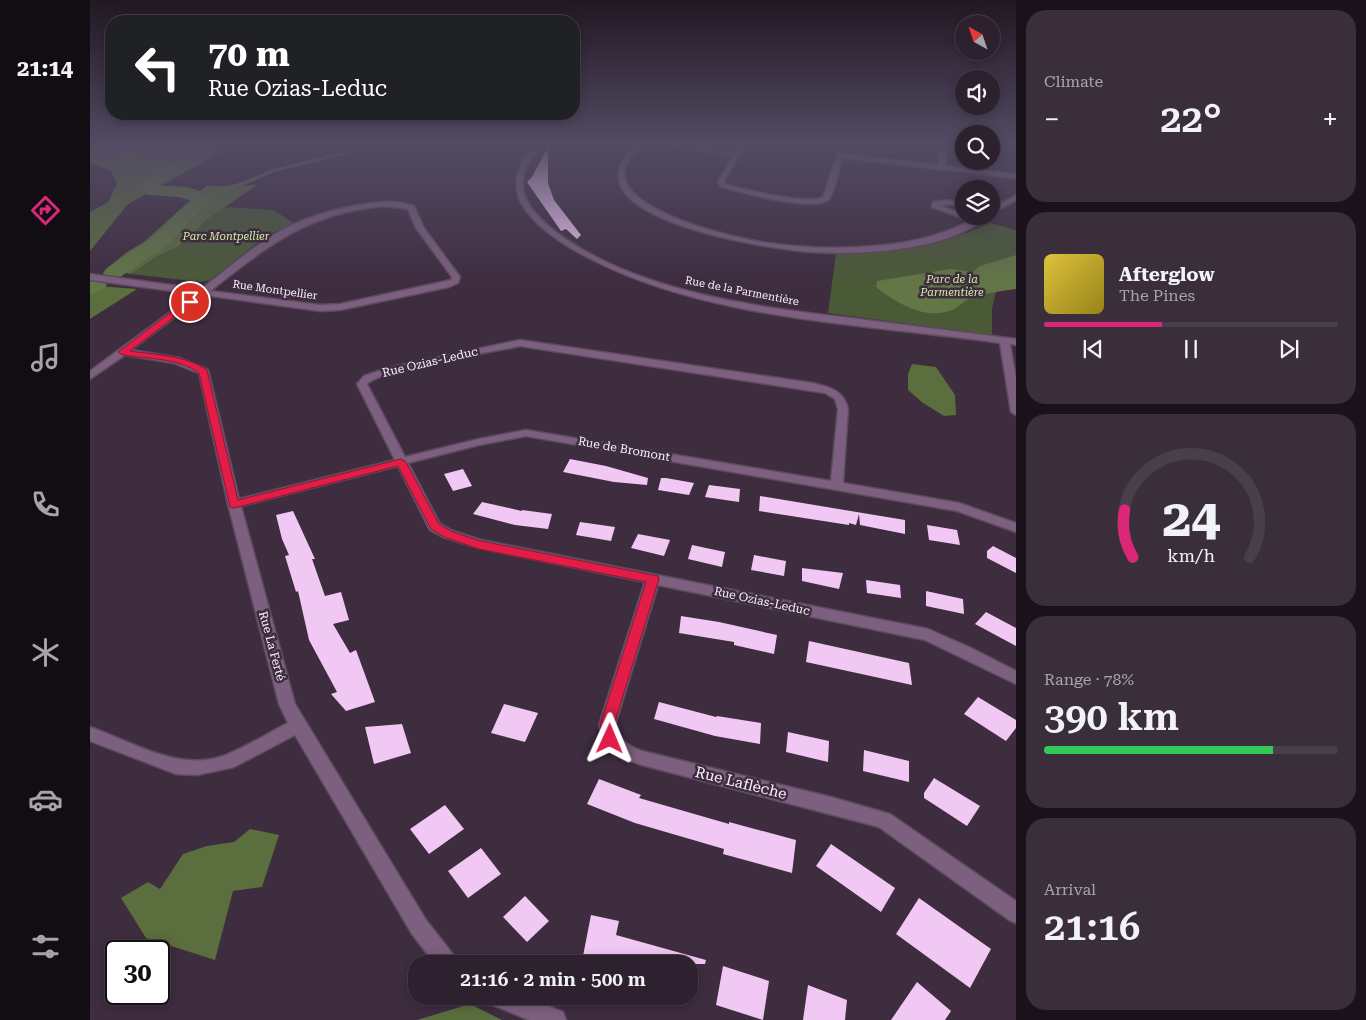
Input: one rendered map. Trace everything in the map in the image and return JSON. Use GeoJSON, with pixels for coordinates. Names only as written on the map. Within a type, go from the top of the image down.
{"type":"FeatureCollection","features":[{"type":"Feature","properties":{"kind":"street","name":"Rue de la Parmentière"},"geometry":{"type":"LineString","coordinates":[[520,193],[524,203],[537,220],[562,240],[610,266],[687,293],[796,314],[1016,342]]}},
{"type":"Feature","properties":{"kind":"street"},"geometry":{"type":"LineString","coordinates":[[629,193],[648,208],[674,221],[729,238],[766,245],[861,250],[916,244],[941,238],[969,225]]}},
{"type":"Feature","properties":{"kind":"street"},"geometry":{"type":"LineString","coordinates":[[747,193],[811,202],[821,201],[826,198],[828,193]]}},
{"type":"Feature","properties":{"kind":"street"},"geometry":{"type":"LineString","coordinates":[[1000,207],[1016,197]]}},
{"type":"Feature","properties":{"kind":"street"},"geometry":{"type":"LineString","coordinates":[[955,203],[947,202],[936,204],[936,207],[955,213]]}},
{"type":"Feature","properties":{"kind":"street","name":"Rue Montpellier"},"geometry":{"type":"LineString","coordinates":[[90,277],[320,308],[340,307],[449,284],[455,281],[456,277],[420,228],[411,208],[396,203],[387,203],[323,217],[286,232],[203,291]]}},
{"type":"Feature","properties":{"kind":"street"},"geometry":{"type":"LineString","coordinates":[[90,376],[203,291]]}},
{"type":"Feature","properties":{"kind":"street"},"geometry":{"type":"LineString","coordinates":[[1005,340],[1016,412]]}},
{"type":"Feature","properties":{"kind":"street","name":"Rue Ozias-Leduc"},"geometry":{"type":"LineString","coordinates":[[837,486],[843,409],[842,400],[836,394],[812,386],[520,343],[391,370],[368,378],[362,384],[435,526],[448,534],[479,544],[928,635],[1016,678]]}},
{"type":"Feature","properties":{"kind":"street","name":"Rue La Ferté"},"geometry":{"type":"LineString","coordinates":[[123,352],[183,362],[204,372],[234,504],[287,704],[298,726],[420,927],[441,955]]}},
{"type":"Feature","properties":{"kind":"street","name":"Rue de Bromont"},"geometry":{"type":"LineString","coordinates":[[234,504],[506,436],[526,433],[959,507],[1016,528]]}},
{"type":"Feature","properties":{"kind":"street","name":"Rue Laflèche"},"geometry":{"type":"LineString","coordinates":[[653,579],[607,725],[610,739],[623,751],[642,758],[884,820],[1016,913]]}},
{"type":"Feature","properties":{"kind":"street"},"geometry":{"type":"LineString","coordinates":[[90,734],[176,767],[198,768],[228,762],[298,726]]}},
{"type":"Feature","properties":{"kind":"street"},"geometry":{"type":"LineString","coordinates":[[518,1005],[555,1020]]}},
{"type":"Feature","properties":{"kind":"green space","name":"Parc Montpellier"},"geometry":{"type":"Polygon","coordinates":[[[225,207],[274,210],[293,223],[266,236],[210,280],[200,282],[131,274],[156,257],[178,247],[209,218],[225,207]]]}},
{"type":"Feature","properties":{"kind":"green space","name":"Parc de la Parmentière"},"geometry":{"type":"Polygon","coordinates":[[[986,225],[997,225],[1016,230],[1016,289],[997,286],[992,309],[992,335],[828,313],[836,254],[897,251],[933,244],[986,225]]]}},
{"type":"Feature","properties":{"kind":"shaded area"},"geometry":{"type":"Polygon","coordinates":[[[113,193],[148,193],[128,204],[90,251],[90,212],[108,202],[113,193]]]}},
{"type":"Feature","properties":{"kind":"shaded area"},"geometry":{"type":"Polygon","coordinates":[[[199,193],[246,193],[209,218],[178,247],[156,257],[131,274],[106,269],[127,252],[144,242],[199,193]]]}},
{"type":"Feature","properties":{"kind":"shaded area"},"geometry":{"type":"Polygon","coordinates":[[[1016,255],[1016,289],[987,293],[970,298],[954,309],[944,312],[923,312],[913,309],[893,299],[876,287],[877,281],[950,269],[973,272],[980,266],[1016,255]]]}},
{"type":"Feature","properties":{"kind":"shaded area"},"geometry":{"type":"Polygon","coordinates":[[[99,286],[137,289],[90,319],[90,291],[99,286]]]}},
{"type":"Feature","properties":{"kind":"shaded area"},"geometry":{"type":"Polygon","coordinates":[[[912,364],[936,367],[955,395],[956,415],[944,416],[923,403],[908,390],[908,374],[912,364]]]}},
{"type":"Feature","properties":{"kind":"shaded area"},"geometry":{"type":"Polygon","coordinates":[[[250,829],[279,835],[262,887],[233,891],[215,960],[170,946],[170,940],[146,938],[121,898],[148,882],[160,889],[183,854],[207,846],[234,842],[250,829]]]}},
{"type":"Feature","properties":{"kind":"shaded area"},"geometry":{"type":"Polygon","coordinates":[[[472,1005],[502,1020],[417,1020],[472,1005]]]}},
{"type":"Feature","properties":{"kind":"building"},"geometry":{"type":"Polygon","coordinates":[[[534,193],[551,193],[554,200],[581,235],[577,239],[566,229],[561,231],[534,193]]]}},
{"type":"Feature","properties":{"kind":"building"},"geometry":{"type":"Polygon","coordinates":[[[570,459],[606,466],[648,478],[647,485],[614,482],[563,472],[570,459]]]}},
{"type":"Feature","properties":{"kind":"building"},"geometry":{"type":"Polygon","coordinates":[[[463,469],[472,486],[453,491],[444,474],[463,469]]]}},
{"type":"Feature","properties":{"kind":"building"},"geometry":{"type":"Polygon","coordinates":[[[661,478],[694,483],[689,495],[658,490],[661,478]]]}},
{"type":"Feature","properties":{"kind":"building"},"geometry":{"type":"Polygon","coordinates":[[[709,485],[740,489],[739,502],[705,497],[709,485]]]}},
{"type":"Feature","properties":{"kind":"building"},"geometry":{"type":"Polygon","coordinates":[[[760,496],[905,520],[905,534],[860,525],[859,514],[856,525],[849,523],[849,525],[759,511],[760,496]]]}},
{"type":"Feature","properties":{"kind":"building"},"geometry":{"type":"Polygon","coordinates":[[[482,502],[522,511],[552,514],[548,529],[515,525],[473,514],[482,502]]]}},
{"type":"Feature","properties":{"kind":"building"},"geometry":{"type":"Polygon","coordinates":[[[293,511],[315,559],[312,559],[325,596],[341,592],[349,620],[333,624],[350,653],[356,650],[375,702],[346,711],[331,694],[337,692],[309,640],[298,591],[296,592],[285,556],[289,555],[282,539],[276,515],[293,511]]]}},
{"type":"Feature","properties":{"kind":"building"},"geometry":{"type":"Polygon","coordinates":[[[580,522],[615,527],[611,541],[576,535],[580,522]]]}},
{"type":"Feature","properties":{"kind":"building"},"geometry":{"type":"Polygon","coordinates":[[[927,525],[957,530],[960,545],[929,540],[927,525]]]}},
{"type":"Feature","properties":{"kind":"building"},"geometry":{"type":"Polygon","coordinates":[[[638,534],[670,540],[664,556],[631,548],[638,534]]]}},
{"type":"Feature","properties":{"kind":"building"},"geometry":{"type":"Polygon","coordinates":[[[692,545],[725,552],[722,567],[688,559],[692,545]]]}},
{"type":"Feature","properties":{"kind":"building"},"geometry":{"type":"Polygon","coordinates":[[[993,546],[1016,558],[1016,573],[987,558],[987,551],[993,546]]]}},
{"type":"Feature","properties":{"kind":"building"},"geometry":{"type":"Polygon","coordinates":[[[754,555],[786,561],[784,576],[751,570],[754,555]]]}},
{"type":"Feature","properties":{"kind":"building"},"geometry":{"type":"Polygon","coordinates":[[[802,568],[843,573],[839,589],[802,581],[802,568]]]}},
{"type":"Feature","properties":{"kind":"building"},"geometry":{"type":"Polygon","coordinates":[[[866,580],[900,585],[901,598],[867,593],[866,580]]]}},
{"type":"Feature","properties":{"kind":"building"},"geometry":{"type":"Polygon","coordinates":[[[926,591],[963,599],[964,614],[926,606],[926,591]]]}},
{"type":"Feature","properties":{"kind":"building"},"geometry":{"type":"Polygon","coordinates":[[[986,612],[1016,628],[1016,646],[975,624],[986,612]]]}},
{"type":"Feature","properties":{"kind":"building"},"geometry":{"type":"Polygon","coordinates":[[[681,616],[777,635],[774,654],[734,645],[734,642],[679,633],[681,616]]]}},
{"type":"Feature","properties":{"kind":"building"},"geometry":{"type":"Polygon","coordinates":[[[809,641],[909,663],[912,685],[806,662],[809,641]]]}},
{"type":"Feature","properties":{"kind":"building"},"geometry":{"type":"Polygon","coordinates":[[[978,697],[1016,720],[1016,728],[1006,741],[964,714],[978,697]]]}},
{"type":"Feature","properties":{"kind":"building"},"geometry":{"type":"Polygon","coordinates":[[[659,702],[716,717],[761,723],[760,744],[715,736],[654,719],[659,702]]]}},
{"type":"Feature","properties":{"kind":"building"},"geometry":{"type":"Polygon","coordinates":[[[504,704],[538,713],[525,742],[491,733],[504,704]]]}},
{"type":"Feature","properties":{"kind":"building"},"geometry":{"type":"Polygon","coordinates":[[[402,724],[411,753],[374,764],[365,727],[402,724]]]}},
{"type":"Feature","properties":{"kind":"building"},"geometry":{"type":"Polygon","coordinates":[[[788,732],[829,741],[828,762],[786,752],[788,732]]]}},
{"type":"Feature","properties":{"kind":"building"},"geometry":{"type":"Polygon","coordinates":[[[864,750],[909,761],[909,782],[863,771],[864,750]]]}},
{"type":"Feature","properties":{"kind":"building"},"geometry":{"type":"Polygon","coordinates":[[[934,778],[980,806],[967,826],[924,798],[924,793],[934,778]]]}},
{"type":"Feature","properties":{"kind":"building"},"geometry":{"type":"Polygon","coordinates":[[[599,779],[641,795],[639,798],[729,824],[729,822],[796,840],[792,873],[723,854],[724,849],[635,823],[587,804],[599,779]]]}},
{"type":"Feature","properties":{"kind":"building"},"geometry":{"type":"Polygon","coordinates":[[[445,805],[464,829],[429,854],[410,829],[445,805]]]}},
{"type":"Feature","properties":{"kind":"building"},"geometry":{"type":"Polygon","coordinates":[[[831,844],[895,888],[881,912],[816,866],[831,844]]]}},
{"type":"Feature","properties":{"kind":"building"},"geometry":{"type":"Polygon","coordinates":[[[481,848],[501,874],[468,898],[448,871],[481,848]]]}},
{"type":"Feature","properties":{"kind":"building"},"geometry":{"type":"Polygon","coordinates":[[[525,896],[549,921],[527,942],[503,917],[525,896]]]}},
{"type":"Feature","properties":{"kind":"building"},"geometry":{"type":"Polygon","coordinates":[[[919,898],[991,949],[970,988],[896,934],[919,898]]]}},
{"type":"Feature","properties":{"kind":"building"},"geometry":{"type":"Polygon","coordinates":[[[591,915],[619,921],[616,935],[688,955],[583,955],[591,915]]]}},
{"type":"Feature","properties":{"kind":"building"},"geometry":{"type":"Polygon","coordinates":[[[698,958],[706,960],[705,964],[698,964],[698,958]]]}},
{"type":"Feature","properties":{"kind":"building"},"geometry":{"type":"Polygon","coordinates":[[[723,966],[769,981],[763,1020],[716,1005],[723,966]]]}},
{"type":"Feature","properties":{"kind":"building"},"geometry":{"type":"Polygon","coordinates":[[[917,982],[951,1011],[945,1020],[891,1020],[917,982]]]}},
{"type":"Feature","properties":{"kind":"building"},"geometry":{"type":"Polygon","coordinates":[[[808,985],[847,1000],[845,1020],[803,1020],[808,985]]]}},
{"type":"Feature","properties":{"kind":"waterway"},"geometry":{"type":"LineString","coordinates":[[113,273],[163,239],[184,216],[203,201],[198,197],[183,193]]}},
{"type":"Feature","properties":{"kind":"waterway"},"geometry":{"type":"LineString","coordinates":[[199,197],[213,193]]}},
{"type":"Feature","properties":{"kind":"waterway"},"geometry":{"type":"LineString","coordinates":[[90,289],[97,285]]}},
{"type":"Feature","properties":{"kind":"route"},"geometry":{"type":"LineString","coordinates":[[190,302],[123,352],[183,362],[204,372],[234,504],[401,462],[435,526],[448,534],[479,544],[653,579],[607,725],[610,739]]}}]}
